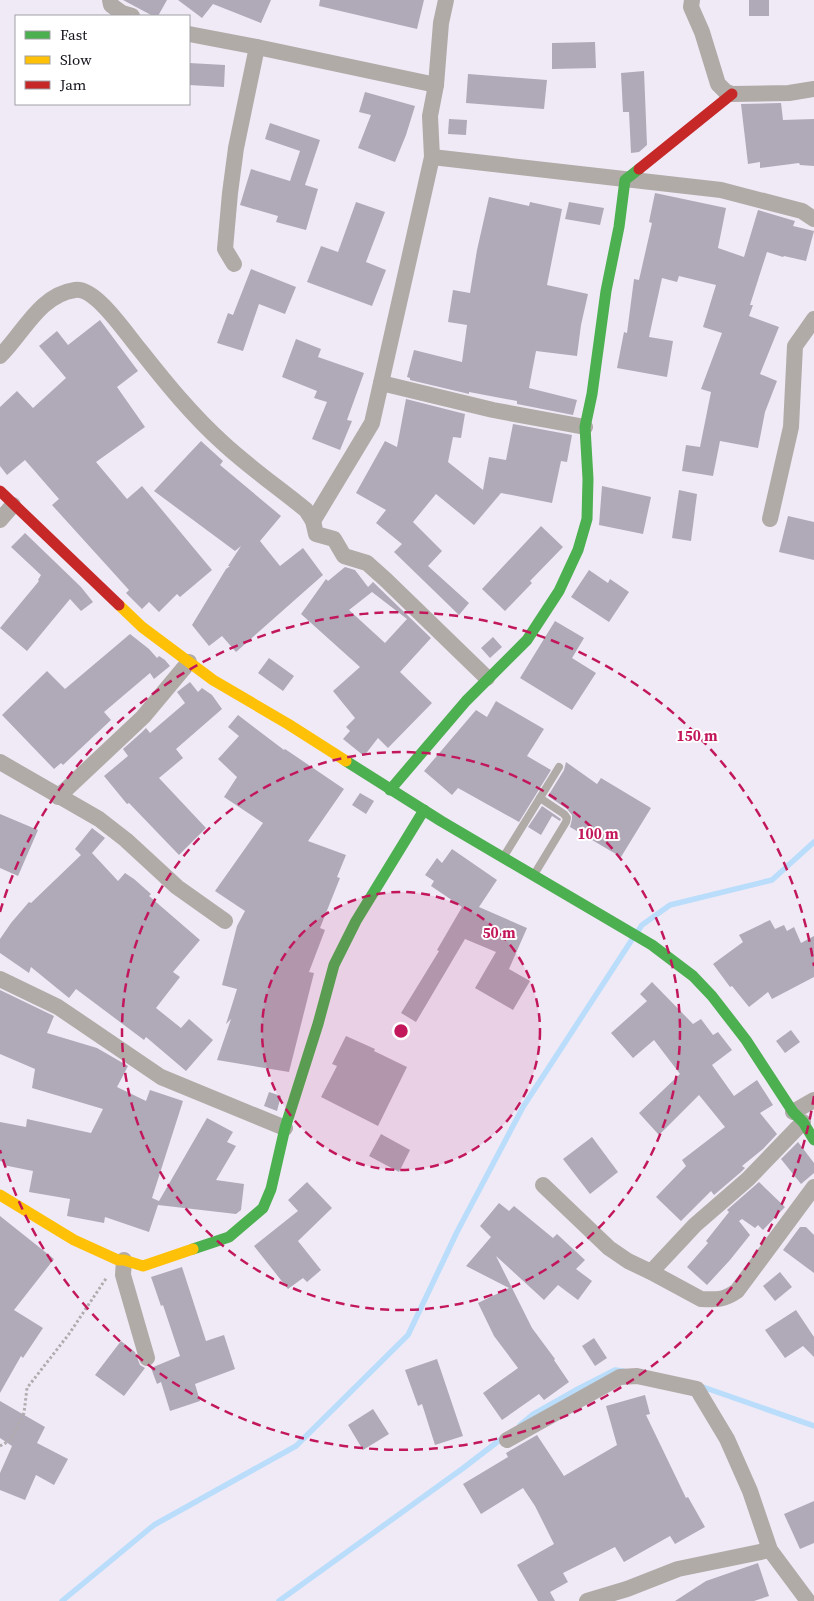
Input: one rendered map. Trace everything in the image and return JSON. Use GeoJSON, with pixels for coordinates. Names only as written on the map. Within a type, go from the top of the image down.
{"type":"FeatureCollection","features":[{"type":"Feature","properties":{"kind":"street"},"geometry":{"type":"LineString","coordinates":[[110,0],[111,5],[122,13],[129,15]]}},
{"type":"Feature","properties":{"kind":"street"},"geometry":{"type":"LineString","coordinates":[[313,521],[372,422],[382,383],[432,157],[430,116],[436,85],[441,23],[446,0]]}},
{"type":"Feature","properties":{"kind":"street"},"geometry":{"type":"LineString","coordinates":[[692,0],[691,7],[702,32],[718,84],[725,91],[732,94],[790,94],[814,89]]}},
{"type":"Feature","properties":{"kind":"street"},"geometry":{"type":"LineString","coordinates":[[190,34],[436,85]]}},
{"type":"Feature","properties":{"kind":"street"},"geometry":{"type":"LineString","coordinates":[[234,264],[225,249],[230,193],[236,148],[257,47]]}},
{"type":"Feature","properties":{"kind":"street"},"geometry":{"type":"LineString","coordinates":[[390,790],[487,678],[527,640],[559,591],[578,550],[587,519],[588,480],[585,427],[592,394],[606,291],[619,227],[625,180],[732,94]]}},
{"type":"Feature","properties":{"kind":"street"},"geometry":{"type":"LineString","coordinates":[[432,157],[721,190],[802,210],[814,219]]}},
{"type":"Feature","properties":{"kind":"street"},"geometry":{"type":"LineString","coordinates":[[0,356],[39,308],[54,297],[75,290],[84,292],[102,303],[174,393],[224,444],[306,510],[313,521],[316,534],[334,539],[344,556],[367,563],[487,678]]}},
{"type":"Feature","properties":{"kind":"street"},"geometry":{"type":"LineString","coordinates":[[770,519],[792,426],[795,346],[814,319]]}},
{"type":"Feature","properties":{"kind":"street"},"geometry":{"type":"LineString","coordinates":[[382,383],[493,410],[585,427]]}},
{"type":"Feature","properties":{"kind":"street"},"geometry":{"type":"LineString","coordinates":[[0,491],[142,627],[213,680],[288,724],[390,790],[652,945],[693,976],[712,996],[746,1040],[814,1140]]}},
{"type":"Feature","properties":{"kind":"street"},"geometry":{"type":"LineString","coordinates":[[0,520],[13,505]]}},
{"type":"Feature","properties":{"kind":"street"},"geometry":{"type":"LineString","coordinates":[[58,797],[143,717],[189,662]]}},
{"type":"Feature","properties":{"kind":"street"},"geometry":{"type":"LineString","coordinates":[[0,762],[99,819],[126,840],[177,887],[225,922]]}},
{"type":"Feature","properties":{"kind":"street"},"geometry":{"type":"LineString","coordinates":[[0,1195],[74,1240],[121,1260],[143,1266],[229,1237],[262,1208],[271,1189],[285,1128],[318,1024],[334,965],[356,921],[424,810]]}},
{"type":"Feature","properties":{"kind":"street"},"geometry":{"type":"LineString","coordinates":[[0,980],[58,1007],[161,1077],[285,1128]]}},
{"type":"Feature","properties":{"kind":"street"},"geometry":{"type":"LineString","coordinates":[[652,1272],[695,1224],[748,1179],[814,1100]]}},
{"type":"Feature","properties":{"kind":"street"},"geometry":{"type":"LineString","coordinates":[[543,1185],[608,1248],[628,1261],[701,1299],[725,1299],[738,1291],[814,1187]]}},
{"type":"Feature","properties":{"kind":"street"},"geometry":{"type":"LineString","coordinates":[[121,1260],[123,1275],[147,1358]]}},
{"type":"Feature","properties":{"kind":"street"},"geometry":{"type":"LineString","coordinates":[[507,1440],[620,1377],[637,1376],[697,1389],[727,1439],[750,1491],[770,1550],[808,1601]]}},
{"type":"Feature","properties":{"kind":"street"},"geometry":{"type":"LineString","coordinates":[[587,1601],[678,1569],[770,1550]]}},
{"type":"Feature","properties":{"kind":"lane"},"geometry":{"type":"LineString","coordinates":[[503,857],[559,767]]}},
{"type":"Feature","properties":{"kind":"lane"},"geometry":{"type":"LineString","coordinates":[[533,875],[564,826],[567,818],[540,798]]}},
{"type":"Feature","properties":{"kind":"path"},"geometry":{"type":"LineString","coordinates":[[0,1446],[11,1440],[24,1413],[27,1388],[69,1334],[121,1260]]}},
{"type":"Feature","properties":{"kind":"building"},"geometry":{"type":"Polygon","coordinates":[[[123,0],[167,0],[159,15],[151,15],[123,0]]]}},
{"type":"Feature","properties":{"kind":"building"},"geometry":{"type":"Polygon","coordinates":[[[178,0],[271,0],[261,23],[213,4],[202,18],[178,0]]]}},
{"type":"Feature","properties":{"kind":"building"},"geometry":{"type":"Polygon","coordinates":[[[320,0],[424,0],[417,29],[319,6],[320,0]]]}},
{"type":"Feature","properties":{"kind":"building"},"geometry":{"type":"Polygon","coordinates":[[[749,0],[769,0],[769,16],[749,16],[749,0]]]}},
{"type":"Feature","properties":{"kind":"building"},"geometry":{"type":"Polygon","coordinates":[[[595,42],[596,68],[552,69],[552,43],[595,42]]]}},
{"type":"Feature","properties":{"kind":"building"},"geometry":{"type":"Polygon","coordinates":[[[190,63],[225,65],[224,87],[190,85],[190,63]]]}},
{"type":"Feature","properties":{"kind":"building"},"geometry":{"type":"Polygon","coordinates":[[[644,71],[647,145],[639,152],[631,153],[629,112],[623,112],[621,73],[644,71]]]}},
{"type":"Feature","properties":{"kind":"building"},"geometry":{"type":"Polygon","coordinates":[[[468,74],[547,80],[544,109],[466,103],[468,74]]]}},
{"type":"Feature","properties":{"kind":"building"},"geometry":{"type":"Polygon","coordinates":[[[365,92],[415,106],[395,162],[358,148],[371,115],[359,112],[365,92]]]}},
{"type":"Feature","properties":{"kind":"building"},"geometry":{"type":"Polygon","coordinates":[[[781,103],[783,120],[814,119],[814,166],[800,165],[799,163],[760,168],[760,162],[748,164],[741,104],[781,103]]]}},
{"type":"Feature","properties":{"kind":"building"},"geometry":{"type":"Polygon","coordinates":[[[449,119],[467,120],[466,135],[448,134],[449,119]]]}},
{"type":"Feature","properties":{"kind":"building"},"geometry":{"type":"Polygon","coordinates":[[[270,123],[320,140],[305,185],[318,189],[306,230],[276,222],[278,216],[240,205],[251,169],[290,181],[300,151],[265,139],[270,123]]]}},
{"type":"Feature","properties":{"kind":"building"},"geometry":{"type":"Polygon","coordinates":[[[655,193],[726,208],[718,248],[744,257],[758,210],[795,221],[793,226],[814,231],[806,261],[767,252],[750,305],[753,305],[749,316],[779,327],[760,374],[777,381],[765,412],[758,448],[720,441],[713,476],[682,471],[686,445],[700,447],[711,392],[701,389],[722,333],[703,327],[716,285],[679,276],[677,282],[662,278],[649,337],[673,341],[667,377],[617,368],[624,332],[627,333],[634,279],[639,280],[652,223],[649,222],[655,193]]]}},
{"type":"Feature","properties":{"kind":"building"},"geometry":{"type":"Polygon","coordinates":[[[489,197],[529,206],[530,202],[562,209],[547,285],[588,294],[577,356],[536,351],[529,388],[577,400],[573,415],[517,404],[517,401],[469,392],[469,394],[410,380],[407,377],[414,350],[462,362],[467,325],[448,322],[453,290],[470,293],[489,197]]]}},
{"type":"Feature","properties":{"kind":"building"},"geometry":{"type":"Polygon","coordinates":[[[356,202],[385,212],[366,262],[386,270],[372,306],[307,282],[321,246],[338,252],[356,202]]]}},
{"type":"Feature","properties":{"kind":"building"},"geometry":{"type":"Polygon","coordinates":[[[569,202],[604,208],[600,225],[565,219],[569,202]]]}},
{"type":"Feature","properties":{"kind":"building"},"geometry":{"type":"Polygon","coordinates":[[[251,269],[296,287],[285,314],[259,304],[243,351],[217,343],[228,313],[233,315],[251,269]]]}},
{"type":"Feature","properties":{"kind":"building"},"geometry":{"type":"Polygon","coordinates":[[[100,320],[138,371],[117,387],[145,427],[96,462],[127,499],[142,486],[212,570],[180,597],[177,594],[159,612],[149,602],[142,609],[126,593],[129,590],[52,505],[59,499],[25,460],[7,475],[0,466],[0,407],[17,391],[33,408],[66,378],[39,346],[57,331],[68,345],[100,320]]]}},
{"type":"Feature","properties":{"kind":"building"},"geometry":{"type":"Polygon","coordinates":[[[296,339],[321,349],[318,357],[364,373],[347,420],[352,421],[340,450],[312,439],[327,402],[314,398],[317,391],[282,377],[296,339]]]}},
{"type":"Feature","properties":{"kind":"building"},"geometry":{"type":"Polygon","coordinates":[[[406,399],[465,414],[461,438],[453,437],[448,462],[483,490],[489,457],[506,460],[513,424],[572,435],[567,462],[561,461],[552,503],[501,493],[474,525],[436,494],[413,522],[442,551],[428,566],[469,603],[459,615],[394,552],[402,544],[376,523],[386,510],[356,493],[385,441],[397,447],[406,399]]]}},
{"type":"Feature","properties":{"kind":"building"},"geometry":{"type":"Polygon","coordinates":[[[201,441],[223,461],[220,465],[281,516],[260,541],[280,566],[303,548],[323,575],[236,652],[222,636],[209,646],[192,625],[241,546],[235,551],[154,491],[201,441]]]}},
{"type":"Feature","properties":{"kind":"building"},"geometry":{"type":"Polygon","coordinates":[[[602,486],[651,497],[643,534],[599,525],[602,486]]]}},
{"type":"Feature","properties":{"kind":"building"},"geometry":{"type":"Polygon","coordinates":[[[679,490],[697,494],[691,541],[672,538],[679,490]]]}},
{"type":"Feature","properties":{"kind":"building"},"geometry":{"type":"Polygon","coordinates":[[[788,516],[814,522],[814,560],[779,552],[788,516]]]}},
{"type":"Feature","properties":{"kind":"building"},"geometry":{"type":"Polygon","coordinates":[[[541,526],[563,547],[530,581],[532,583],[505,611],[482,589],[541,526]]]}},
{"type":"Feature","properties":{"kind":"building"},"geometry":{"type":"Polygon","coordinates":[[[25,533],[81,587],[93,602],[81,611],[70,599],[27,651],[0,628],[39,581],[41,575],[11,547],[25,533]]]}},
{"type":"Feature","properties":{"kind":"building"},"geometry":{"type":"Polygon","coordinates":[[[345,567],[355,570],[368,587],[373,582],[431,638],[400,672],[432,703],[388,748],[378,738],[364,756],[343,739],[350,731],[346,727],[355,718],[333,691],[360,667],[301,614],[326,579],[328,581],[345,567]],[[372,592],[349,610],[385,643],[407,619],[372,592]]]}},
{"type":"Feature","properties":{"kind":"building"},"geometry":{"type":"Polygon","coordinates":[[[589,570],[608,583],[610,579],[629,592],[609,622],[571,597],[589,570]]]}},
{"type":"Feature","properties":{"kind":"building"},"geometry":{"type":"Polygon","coordinates":[[[555,621],[584,638],[572,658],[596,673],[572,710],[520,678],[555,621]]]}},
{"type":"Feature","properties":{"kind":"building"},"geometry":{"type":"Polygon","coordinates":[[[130,634],[157,658],[159,656],[170,666],[154,679],[150,673],[104,712],[111,720],[63,765],[61,763],[54,769],[2,715],[47,671],[65,689],[130,634]]]}},
{"type":"Feature","properties":{"kind":"building"},"geometry":{"type":"Polygon","coordinates":[[[493,637],[502,647],[490,658],[481,648],[493,637]]]}},
{"type":"Feature","properties":{"kind":"building"},"geometry":{"type":"Polygon","coordinates":[[[269,658],[294,676],[283,691],[258,673],[269,658]]]}},
{"type":"Feature","properties":{"kind":"building"},"geometry":{"type":"Polygon","coordinates":[[[190,682],[198,692],[202,688],[212,695],[222,709],[176,749],[183,758],[159,778],[206,828],[179,855],[129,803],[127,804],[104,776],[128,756],[123,749],[146,728],[150,733],[185,703],[177,692],[190,682]]]}},
{"type":"Feature","properties":{"kind":"building"},"geometry":{"type":"Polygon","coordinates":[[[496,701],[544,729],[527,756],[551,770],[519,822],[458,788],[452,795],[424,771],[476,710],[487,717],[496,701]]]}},
{"type":"Feature","properties":{"kind":"building"},"geometry":{"type":"Polygon","coordinates":[[[238,715],[284,750],[344,789],[308,841],[346,855],[337,877],[340,878],[320,928],[325,930],[309,972],[314,973],[289,1072],[217,1060],[231,1019],[226,1024],[237,989],[222,985],[237,926],[245,911],[215,891],[263,823],[224,797],[237,777],[218,759],[239,736],[228,727],[238,715]]]}},
{"type":"Feature","properties":{"kind":"building"},"geometry":{"type":"Polygon","coordinates":[[[566,762],[597,784],[601,778],[651,808],[621,857],[570,827],[572,815],[567,809],[548,796],[564,770],[566,762]]]}},
{"type":"Feature","properties":{"kind":"building"},"geometry":{"type":"Polygon","coordinates":[[[360,793],[374,801],[366,814],[352,805],[360,793]]]}},
{"type":"Feature","properties":{"kind":"building"},"geometry":{"type":"Polygon","coordinates":[[[542,806],[561,819],[560,821],[552,816],[541,835],[528,827],[542,806]]]}},
{"type":"Feature","properties":{"kind":"building"},"geometry":{"type":"Polygon","coordinates":[[[0,814],[38,830],[18,876],[0,868],[0,814]]]}},
{"type":"Feature","properties":{"kind":"building"},"geometry":{"type":"Polygon","coordinates":[[[92,828],[105,838],[92,853],[118,881],[125,873],[134,879],[151,894],[149,896],[200,940],[173,972],[180,977],[156,1008],[181,1028],[189,1019],[213,1040],[186,1071],[146,1037],[144,1040],[76,989],[69,998],[31,967],[29,973],[0,953],[0,939],[11,923],[29,902],[31,903],[81,855],[75,849],[92,828]]]}},
{"type":"Feature","properties":{"kind":"building"},"geometry":{"type":"Polygon","coordinates":[[[452,849],[497,880],[479,907],[527,928],[509,969],[530,981],[513,1010],[475,988],[496,952],[465,939],[416,1022],[401,1013],[439,951],[437,950],[462,907],[431,886],[434,881],[425,875],[437,858],[442,863],[452,849]]]}},
{"type":"Feature","properties":{"kind":"building"},"geometry":{"type":"Polygon","coordinates":[[[770,920],[775,929],[784,925],[787,931],[794,927],[801,943],[814,936],[814,977],[772,999],[768,992],[749,1007],[732,986],[730,987],[713,964],[743,942],[739,935],[770,920]]]}},
{"type":"Feature","properties":{"kind":"building"},"geometry":{"type":"Polygon","coordinates":[[[652,982],[693,1024],[701,1019],[713,1035],[718,1032],[732,1050],[712,1065],[734,1096],[757,1080],[773,1105],[760,1113],[777,1134],[763,1149],[742,1166],[745,1168],[741,1172],[714,1195],[711,1191],[681,1221],[656,1197],[686,1166],[682,1160],[725,1127],[699,1095],[659,1135],[639,1113],[680,1074],[654,1040],[633,1058],[611,1033],[647,1001],[640,994],[652,982]]]}},
{"type":"Feature","properties":{"kind":"building"},"geometry":{"type":"Polygon","coordinates":[[[0,990],[54,1016],[47,1033],[97,1048],[128,1066],[117,1087],[146,1101],[150,1090],[183,1101],[152,1198],[159,1201],[207,1118],[233,1132],[227,1142],[236,1146],[216,1180],[244,1184],[241,1210],[236,1214],[158,1205],[149,1232],[105,1217],[104,1223],[67,1216],[70,1199],[29,1192],[33,1171],[3,1165],[4,1162],[0,1161],[0,1122],[26,1127],[27,1119],[91,1133],[103,1109],[32,1088],[35,1069],[0,1054],[0,990]]]}},
{"type":"Feature","properties":{"kind":"building"},"geometry":{"type":"Polygon","coordinates":[[[791,1030],[800,1042],[785,1053],[776,1041],[791,1030]]]}},
{"type":"Feature","properties":{"kind":"building"},"geometry":{"type":"Polygon","coordinates":[[[346,1036],[375,1049],[374,1051],[407,1067],[378,1126],[321,1097],[337,1066],[332,1064],[346,1036]]]}},
{"type":"Feature","properties":{"kind":"building"},"geometry":{"type":"Polygon","coordinates":[[[269,1092],[281,1096],[277,1111],[264,1106],[269,1092]]]}},
{"type":"Feature","properties":{"kind":"building"},"geometry":{"type":"Polygon","coordinates":[[[381,1134],[410,1150],[399,1172],[369,1156],[381,1134]]]}},
{"type":"Feature","properties":{"kind":"building"},"geometry":{"type":"Polygon","coordinates":[[[592,1137],[618,1172],[590,1194],[563,1159],[592,1137]]]}},
{"type":"Feature","properties":{"kind":"building"},"geometry":{"type":"Polygon","coordinates":[[[798,1142],[814,1163],[814,1173],[801,1184],[781,1159],[798,1142]]]}},
{"type":"Feature","properties":{"kind":"building"},"geometry":{"type":"Polygon","coordinates":[[[307,1182],[332,1208],[298,1241],[321,1270],[307,1282],[303,1278],[288,1289],[254,1246],[298,1211],[288,1200],[307,1182]]]}},
{"type":"Feature","properties":{"kind":"building"},"geometry":{"type":"Polygon","coordinates":[[[759,1182],[785,1207],[763,1230],[758,1225],[755,1228],[742,1219],[739,1221],[750,1235],[707,1285],[687,1267],[708,1243],[706,1241],[729,1212],[727,1210],[759,1182]]]}},
{"type":"Feature","properties":{"kind":"building"},"geometry":{"type":"Polygon","coordinates":[[[499,1203],[509,1211],[514,1206],[553,1238],[557,1234],[585,1260],[576,1269],[592,1281],[578,1300],[558,1285],[544,1300],[496,1256],[532,1328],[569,1382],[544,1400],[539,1394],[502,1420],[483,1393],[518,1368],[494,1336],[478,1303],[509,1288],[466,1266],[491,1237],[480,1226],[499,1203]]]}},
{"type":"Feature","properties":{"kind":"building"},"geometry":{"type":"Polygon","coordinates":[[[0,1216],[54,1259],[14,1310],[43,1328],[23,1358],[21,1356],[0,1393],[0,1216]]]}},
{"type":"Feature","properties":{"kind":"building"},"geometry":{"type":"Polygon","coordinates":[[[800,1227],[806,1227],[814,1235],[814,1273],[783,1250],[800,1227]]]}},
{"type":"Feature","properties":{"kind":"building"},"geometry":{"type":"Polygon","coordinates":[[[182,1267],[206,1341],[224,1335],[235,1369],[195,1384],[200,1401],[170,1411],[161,1382],[157,1384],[151,1368],[180,1356],[163,1305],[161,1306],[151,1277],[182,1267]]]}},
{"type":"Feature","properties":{"kind":"building"},"geometry":{"type":"Polygon","coordinates":[[[780,1272],[792,1287],[775,1301],[763,1286],[780,1272]]]}},
{"type":"Feature","properties":{"kind":"building"},"geometry":{"type":"Polygon","coordinates":[[[796,1310],[814,1337],[814,1357],[803,1346],[785,1358],[765,1330],[796,1310]]]}},
{"type":"Feature","properties":{"kind":"building"},"geometry":{"type":"Polygon","coordinates":[[[594,1338],[607,1358],[595,1366],[582,1346],[594,1338]]]}},
{"type":"Feature","properties":{"kind":"building"},"geometry":{"type":"Polygon","coordinates":[[[121,1341],[135,1352],[140,1365],[145,1368],[124,1396],[95,1375],[121,1341]]]}},
{"type":"Feature","properties":{"kind":"building"},"geometry":{"type":"Polygon","coordinates":[[[437,1359],[463,1436],[435,1445],[422,1404],[418,1406],[405,1370],[437,1359]]]}},
{"type":"Feature","properties":{"kind":"building"},"geometry":{"type":"Polygon","coordinates":[[[645,1395],[650,1414],[646,1415],[686,1498],[688,1497],[705,1527],[675,1544],[670,1536],[624,1562],[615,1547],[563,1573],[568,1582],[550,1592],[555,1601],[538,1601],[517,1565],[554,1544],[535,1506],[523,1488],[481,1514],[463,1484],[508,1457],[506,1453],[537,1435],[564,1476],[617,1445],[606,1406],[645,1395]]]}},
{"type":"Feature","properties":{"kind":"building"},"geometry":{"type":"Polygon","coordinates":[[[0,1401],[45,1427],[37,1443],[68,1459],[54,1485],[36,1475],[25,1500],[0,1490],[0,1473],[12,1446],[0,1438],[0,1401]]]}},
{"type":"Feature","properties":{"kind":"building"},"geometry":{"type":"Polygon","coordinates":[[[373,1409],[389,1434],[363,1450],[348,1425],[373,1409]]]}},
{"type":"Feature","properties":{"kind":"building"},"geometry":{"type":"Polygon","coordinates":[[[814,1501],[814,1543],[800,1549],[784,1514],[814,1501]]]}},
{"type":"Feature","properties":{"kind":"building"},"geometry":{"type":"Polygon","coordinates":[[[758,1563],[769,1596],[754,1601],[675,1601],[706,1581],[758,1563]]]}},
{"type":"Feature","properties":{"kind":"waterway"},"geometry":{"type":"LineString","coordinates":[[638,931],[642,925],[670,905],[772,880],[814,842]]}},
{"type":"Feature","properties":{"kind":"waterway"},"geometry":{"type":"LineString","coordinates":[[62,1601],[154,1525],[296,1446],[408,1335],[457,1232],[523,1107],[633,938]]}},
{"type":"Feature","properties":{"kind":"waterway"},"geometry":{"type":"LineString","coordinates":[[520,1425],[532,1415],[578,1389],[615,1370],[623,1371]]}},
{"type":"Feature","properties":{"kind":"waterway"},"geometry":{"type":"LineString","coordinates":[[700,1386],[814,1426]]}},
{"type":"Feature","properties":{"kind":"waterway"},"geometry":{"type":"LineString","coordinates":[[279,1601],[505,1436]]}},
{"type":"Feature","properties":{"kind":"traffic: fast"},"geometry":{"type":"LineString","coordinates":[[390,790],[466,701],[527,640],[559,591],[578,550],[587,519],[588,479],[585,427],[592,394],[606,291],[619,227],[625,180],[639,169]]}},
{"type":"Feature","properties":{"kind":"traffic: fast"},"geometry":{"type":"LineString","coordinates":[[346,761],[441,821],[652,945],[693,976],[712,996],[746,1040],[793,1112],[803,1122],[814,1140]]}},
{"type":"Feature","properties":{"kind":"traffic: fast"},"geometry":{"type":"LineString","coordinates":[[193,1249],[229,1237],[263,1208],[271,1189],[285,1128],[318,1024],[334,965],[356,921],[424,810]]}},
{"type":"Feature","properties":{"kind":"traffic: slow"},"geometry":{"type":"LineString","coordinates":[[119,605],[142,627],[213,680],[346,761]]}},
{"type":"Feature","properties":{"kind":"traffic: slow"},"geometry":{"type":"LineString","coordinates":[[0,1195],[74,1240],[118,1260],[143,1266],[193,1249]]}},
{"type":"Feature","properties":{"kind":"traffic: jam"},"geometry":{"type":"LineString","coordinates":[[639,169],[732,94]]}},
{"type":"Feature","properties":{"kind":"traffic: jam"},"geometry":{"type":"LineString","coordinates":[[0,491],[119,605]]}}]}
